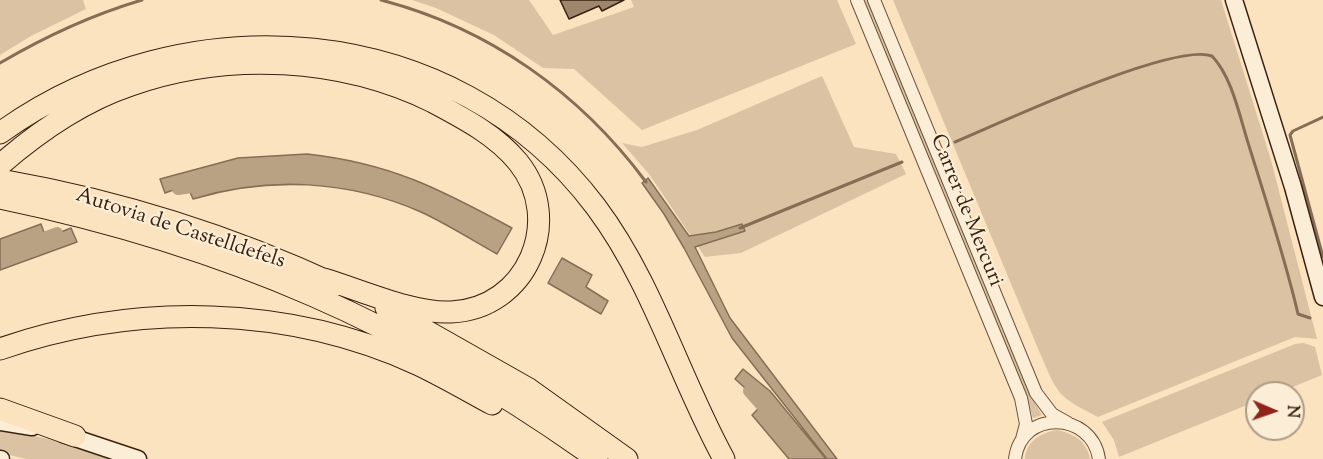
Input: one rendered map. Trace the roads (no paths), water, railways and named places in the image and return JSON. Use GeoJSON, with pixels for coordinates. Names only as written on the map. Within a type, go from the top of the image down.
{"type":"FeatureCollection","features":[{"type":"Feature","properties":{"kind":"highway"},"geometry":{"type":"LineString","coordinates":[[0,133],[42,102],[96,74],[123,63],[197,45],[267,39],[332,45],[359,51],[426,73],[496,110],[526,133],[575,181],[597,208],[653,305],[724,459]]}},
{"type":"Feature","properties":{"kind":"highway"},"geometry":{"type":"LineString","coordinates":[[2,182],[24,145],[67,117],[130,85],[198,68],[268,63],[352,73],[422,97],[483,131],[506,149],[529,178],[539,208],[540,224],[535,251],[529,267],[516,284],[486,304],[451,312],[435,311],[407,306],[324,279]]}},
{"type":"Feature","properties":{"kind":"highway","name":"Autovia de Castelldefels"},"geometry":{"type":"LineString","coordinates":[[2,182],[117,207],[209,235],[324,279],[388,309],[479,359],[529,389],[627,459]]}},
{"type":"Feature","properties":{"kind":"highway","name":"Autovia de Castelldefels"},"geometry":{"type":"LineString","coordinates":[[2,182],[111,224],[203,252],[332,302],[470,374],[597,459]]}},
{"type":"Feature","properties":{"kind":"highway"},"geometry":{"type":"LineString","coordinates":[[0,349],[74,328],[165,316],[212,316],[267,321],[311,329],[418,364],[509,413],[578,459]]}},
{"type":"Feature","properties":{"kind":"highway"},"geometry":{"type":"LineString","coordinates":[[0,409],[75,436]]}},
{"type":"Feature","properties":{"kind":"main road"},"geometry":{"type":"LineString","coordinates":[[1234,0],[1293,187],[1323,297]]}},
{"type":"Feature","properties":{"kind":"main road"},"geometry":{"type":"LineString","coordinates":[[0,422],[75,436],[138,459]]}},
{"type":"Feature","properties":{"kind":"street","name":"Carrer de Mercuri"},"geometry":{"type":"LineString","coordinates":[[857,0],[1021,398],[1026,424],[1022,439]]}},
{"type":"Feature","properties":{"kind":"street","name":"Carrer de Mercuri"},"geometry":{"type":"LineString","coordinates":[[874,0],[1036,393],[1052,414],[1068,423],[1075,424],[1089,435],[1097,447],[1099,459]]}},
{"type":"Feature","properties":{"kind":"street"},"geometry":{"type":"LineString","coordinates":[[1014,458],[1022,439],[1043,423],[1068,423]]}},
{"type":"Feature","properties":{"kind":"waterway"},"geometry":{"type":"LineString","coordinates":[[0,63],[69,27],[142,0]]}},
{"type":"Feature","properties":{"kind":"waterway"},"geometry":{"type":"LineString","coordinates":[[381,0],[421,12],[459,28],[495,46],[529,68],[592,120],[646,182]]}},
{"type":"Feature","properties":{"kind":"waterway"},"geometry":{"type":"LineString","coordinates":[[955,142],[1125,72],[1192,55],[1212,56],[1231,87],[1282,252],[1298,314],[1310,318]]}},
{"type":"Feature","properties":{"kind":"waterway"},"geometry":{"type":"LineString","coordinates":[[1323,117],[1293,131],[1290,135],[1323,257]]}},
{"type":"Feature","properties":{"kind":"waterway"},"geometry":{"type":"LineString","coordinates":[[740,228],[902,162]]}},
{"type":"Feature","properties":{"kind":"waterway"},"geometry":{"type":"LineString","coordinates":[[178,189],[205,185]]}},
{"type":"Feature","properties":{"kind":"waterway"},"geometry":{"type":"LineString","coordinates":[[33,242],[57,233]]}},
{"type":"Feature","properties":{"kind":"waterway"},"geometry":{"type":"LineString","coordinates":[[749,391],[772,417]]}}]}
